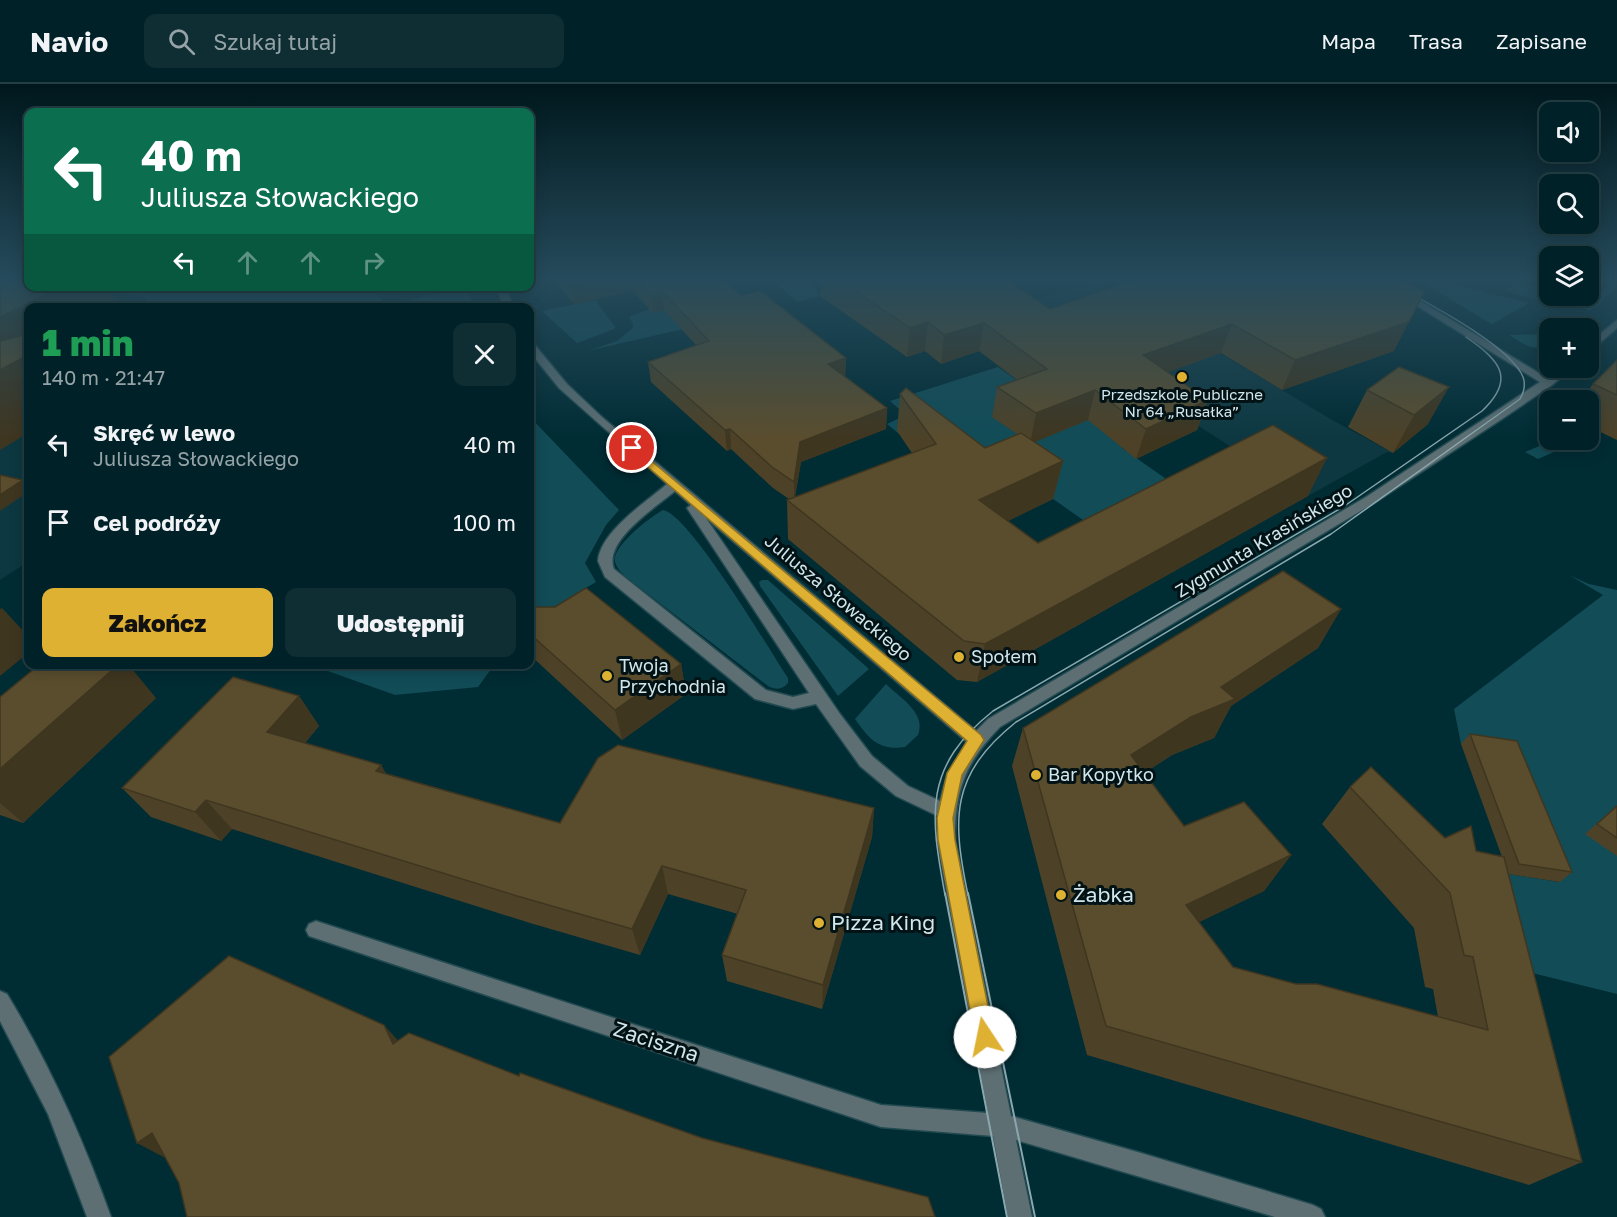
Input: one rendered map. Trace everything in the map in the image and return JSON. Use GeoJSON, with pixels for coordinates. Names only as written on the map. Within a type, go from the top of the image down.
{"type":"FeatureCollection","features":[{"type":"Feature","properties":{"kind":"street"},"geometry":{"type":"LineString","coordinates":[[1466,333],[1548,383]]}},
{"type":"Feature","properties":{"kind":"street","name":"Juliusza Słowackiego"},"geometry":{"type":"LineString","coordinates":[[534,351],[570,393],[674,485],[976,740]]}},
{"type":"Feature","properties":{"kind":"street","name":"Zygmunta Krasińskiego"},"geometry":{"type":"LineString","coordinates":[[1020,1217],[946,840],[945,812],[955,773],[976,740],[994,723],[1370,500],[1554,378]]}},
{"type":"Feature","properties":{"kind":"street"},"geometry":{"type":"LineString","coordinates":[[674,485],[610,543],[605,556],[608,571],[761,695],[793,703],[820,697]]}},
{"type":"Feature","properties":{"kind":"street","name":"Juliusza Słowackiego"},"geometry":{"type":"LineString","coordinates":[[674,485],[703,522],[820,697],[875,770],[902,791],[945,812]]}},
{"type":"Feature","properties":{"kind":"street","name":"Zaciszna"},"geometry":{"type":"LineString","coordinates":[[316,930],[881,1116],[1002,1125],[1141,1164],[1313,1217]]}},
{"type":"Feature","properties":{"kind":"street"},"geometry":{"type":"LineString","coordinates":[[0,1001],[63,1119],[94,1214]]}},
{"type":"Feature","properties":{"kind":"shaded area"},"geometry":{"type":"Polygon","coordinates":[[[0,333],[24,333],[24,565],[0,580],[0,333]]]}},
{"type":"Feature","properties":{"kind":"shaded area"},"geometry":{"type":"Polygon","coordinates":[[[566,333],[604,333],[577,343],[566,333]]]}},
{"type":"Feature","properties":{"kind":"shaded area"},"geometry":{"type":"Polygon","coordinates":[[[627,333],[666,333],[587,351],[617,341],[627,333]]]}},
{"type":"Feature","properties":{"kind":"shaded area","name":"Przedszkole Publiczne Nr 64 „Rusałka”"},"geometry":{"type":"Polygon","coordinates":[[[1059,333],[1185,333],[1334,421],[1393,453],[1387,452],[1308,496],[1150,395],[1059,333]]]}},
{"type":"Feature","properties":{"kind":"shaded area"},"geometry":{"type":"Polygon","coordinates":[[[1539,334],[1539,347],[1529,346],[1509,335],[1539,334]]]}},
{"type":"Feature","properties":{"kind":"shaded area"},"geometry":{"type":"Polygon","coordinates":[[[998,367],[1042,398],[1110,411],[1122,448],[1172,483],[1096,529],[1013,471],[928,457],[887,424],[906,415],[890,401],[998,367]]]}},
{"type":"Feature","properties":{"kind":"shaded area"},"geometry":{"type":"Polygon","coordinates":[[[534,421],[619,510],[606,525],[585,563],[596,582],[534,619],[534,421]]]}},
{"type":"Feature","properties":{"kind":"shaded area"},"geometry":{"type":"Polygon","coordinates":[[[1539,446],[1539,450],[1558,450],[1538,459],[1525,452],[1539,446]]]}},
{"type":"Feature","properties":{"kind":"shaded area"},"geometry":{"type":"Polygon","coordinates":[[[663,510],[675,517],[691,534],[728,585],[788,678],[788,683],[784,687],[776,689],[768,686],[627,578],[619,569],[615,556],[619,549],[641,526],[663,510]]]}},
{"type":"Feature","properties":{"kind":"shaded area"},"geometry":{"type":"Polygon","coordinates":[[[1569,575],[1589,584],[1617,590],[1617,994],[1479,960],[1508,874],[1559,882],[1507,751],[1461,744],[1454,709],[1603,595],[1569,575]]]}},
{"type":"Feature","properties":{"kind":"shaded area"},"geometry":{"type":"Polygon","coordinates":[[[768,580],[869,669],[838,696],[760,586],[759,582],[768,580]]]}},
{"type":"Feature","properties":{"kind":"shaded area"},"geometry":{"type":"Polygon","coordinates":[[[322,669],[491,669],[478,687],[395,695],[322,669]]]}},
{"type":"Feature","properties":{"kind":"shaded area"},"geometry":{"type":"Polygon","coordinates":[[[886,684],[910,706],[919,720],[918,735],[905,747],[881,745],[870,738],[855,719],[886,684]]]}},
{"type":"Feature","properties":{"kind":"building"},"geometry":{"type":"Polygon","coordinates":[[[701,333],[814,333],[846,358],[828,364],[887,408],[800,442],[794,482],[772,467],[730,429],[725,430],[648,362],[709,341],[701,333]]]}},
{"type":"Feature","properties":{"kind":"building"},"geometry":{"type":"Polygon","coordinates":[[[998,333],[1207,333],[1143,355],[1208,400],[1146,429],[1095,390],[1036,413],[997,387],[1047,369],[998,333]]]}},
{"type":"Feature","properties":{"kind":"building"},"geometry":{"type":"Polygon","coordinates":[[[1248,333],[1376,333],[1295,360],[1248,333]]]}},
{"type":"Feature","properties":{"kind":"building"},"geometry":{"type":"Polygon","coordinates":[[[24,335],[24,357],[0,370],[0,341],[24,335]]]}},
{"type":"Feature","properties":{"kind":"building"},"geometry":{"type":"Polygon","coordinates":[[[1617,360],[1617,395],[1593,384],[1617,360]]]}},
{"type":"Feature","properties":{"kind":"building"},"geometry":{"type":"Polygon","coordinates":[[[1399,367],[1449,387],[1414,415],[1367,390],[1399,367]]]}},
{"type":"Feature","properties":{"kind":"building"},"geometry":{"type":"Polygon","coordinates":[[[906,388],[985,448],[1021,433],[1063,461],[979,500],[1038,543],[1273,425],[1327,458],[985,644],[964,641],[787,500],[936,444],[900,394],[906,388]]]}},
{"type":"Feature","properties":{"kind":"building"},"geometry":{"type":"Polygon","coordinates":[[[0,475],[23,480],[0,495],[0,475]]]}},
{"type":"Feature","properties":{"kind":"building"},"geometry":{"type":"Polygon","coordinates":[[[1283,571],[1341,609],[1221,687],[1235,699],[1191,717],[1131,755],[1184,826],[1244,802],[1291,855],[1186,905],[1233,967],[1296,984],[1317,984],[1488,1030],[1473,957],[1464,955],[1450,893],[1350,787],[1371,767],[1445,838],[1471,826],[1476,851],[1504,857],[1582,1162],[1106,1026],[1023,728],[1283,571]]]}},
{"type":"Feature","properties":{"kind":"building"},"geometry":{"type":"Polygon","coordinates":[[[586,588],[681,664],[615,710],[534,638],[534,607],[555,607],[586,588]]]}},
{"type":"Feature","properties":{"kind":"building"},"geometry":{"type":"Polygon","coordinates":[[[34,669],[113,669],[0,769],[0,697],[34,669]]]}},
{"type":"Feature","properties":{"kind":"building"},"geometry":{"type":"Polygon","coordinates":[[[233,677],[299,696],[267,732],[381,765],[376,771],[560,823],[598,758],[618,745],[874,808],[823,985],[722,955],[746,890],[662,866],[632,929],[206,800],[195,812],[122,788],[233,677]]]}},
{"type":"Feature","properties":{"kind":"building"},"geometry":{"type":"Polygon","coordinates":[[[1470,734],[1517,741],[1572,872],[1519,864],[1470,734]]]}},
{"type":"Feature","properties":{"kind":"building"},"geometry":{"type":"Polygon","coordinates":[[[1617,806],[1617,838],[1597,824],[1617,806]]]}},
{"type":"Feature","properties":{"kind":"building"},"geometry":{"type":"Polygon","coordinates":[[[229,956],[384,1025],[393,1044],[409,1033],[519,1076],[520,1073],[702,1138],[928,1197],[935,1217],[187,1217],[179,1183],[152,1133],[137,1143],[109,1057],[229,956]]]}},
{"type":"Feature","properties":{"kind":"tram line"},"geometry":{"type":"LineString","coordinates":[[968,895],[959,843],[961,800],[978,761],[994,741],[1016,722],[1331,534],[1520,399],[1524,383],[1515,364],[1501,350],[1476,333]]}},
{"type":"Feature","properties":{"kind":"tram line"},"geometry":{"type":"LineString","coordinates":[[945,895],[936,840],[937,794],[943,772],[954,752],[970,732],[993,711],[1343,507],[1482,411],[1499,389],[1500,370],[1478,345],[1466,337]]}},
{"type":"Feature","properties":{"kind":"tram line"},"geometry":{"type":"LineString","coordinates":[[945,893],[1007,1217]]}},
{"type":"Feature","properties":{"kind":"tram line"},"geometry":{"type":"LineString","coordinates":[[968,893],[1035,1217]]}},
{"type":"Feature","properties":{"kind":"place","name":"Przedszkole Publiczne Nr 64 „Rusałka”"},"geometry":{"type":"Point","coordinates":[1182,377]}},
{"type":"Feature","properties":{"kind":"place","name":"Społem"},"geometry":{"type":"Point","coordinates":[959,657]}},
{"type":"Feature","properties":{"kind":"place","name":"Twoja Przychodnia"},"geometry":{"type":"Point","coordinates":[607,676]}},
{"type":"Feature","properties":{"kind":"place","name":"Bar Kopytko"},"geometry":{"type":"Point","coordinates":[1036,775]}},
{"type":"Feature","properties":{"kind":"place","name":"Żabka"},"geometry":{"type":"Point","coordinates":[1061,895]}},
{"type":"Feature","properties":{"kind":"place","name":"Pizza King"},"geometry":{"type":"Point","coordinates":[819,923]}},
{"type":"Feature","properties":{"kind":"route"},"geometry":{"type":"LineString","coordinates":[[632,448],[976,740],[955,773],[945,818],[946,840],[985,1037]]}}]}
